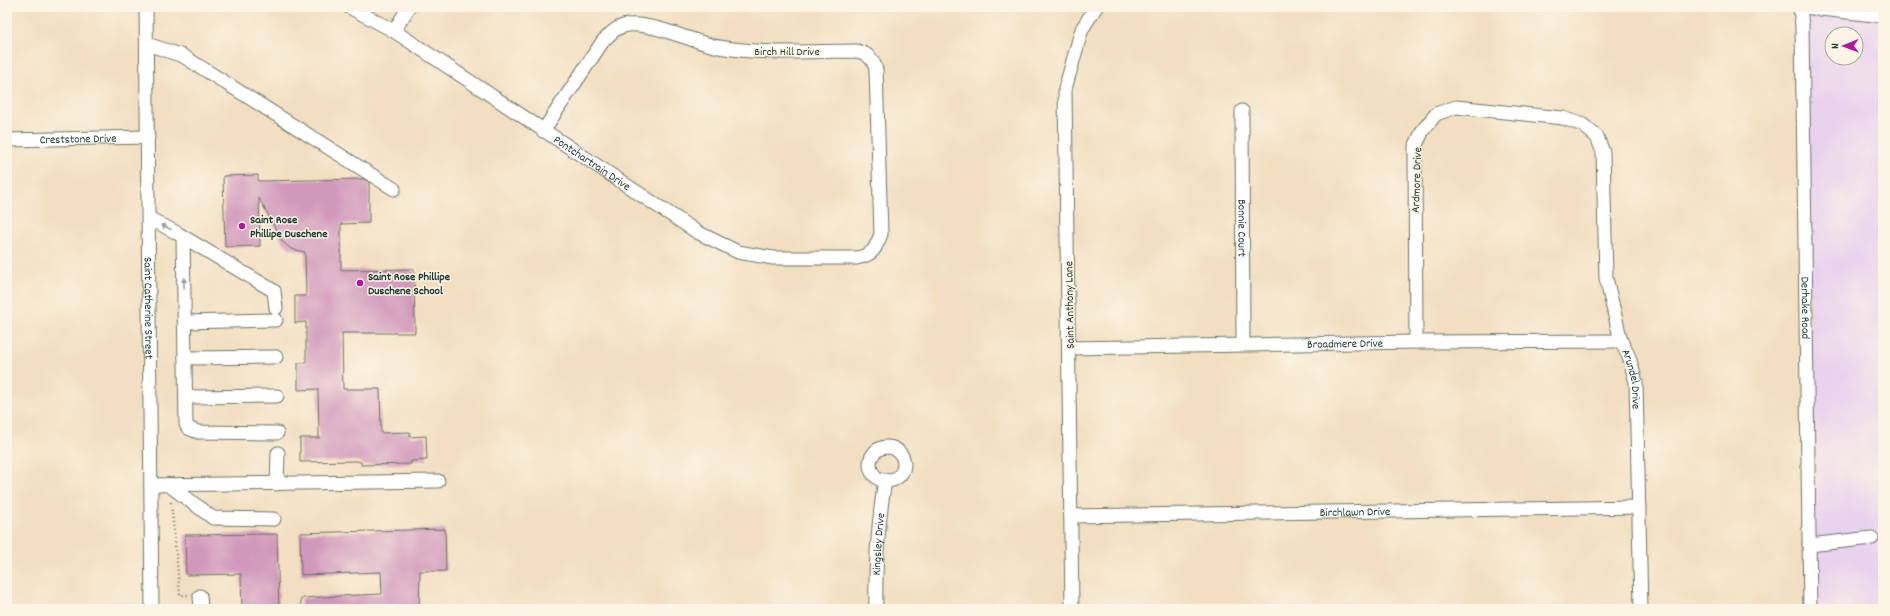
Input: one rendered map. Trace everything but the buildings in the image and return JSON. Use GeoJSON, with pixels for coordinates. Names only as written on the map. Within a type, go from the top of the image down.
{"type":"FeatureCollection","features":[{"type":"Feature","properties":{"kind":"street","name":"Saint Catherine Street"},"geometry":{"type":"LineString","coordinates":[[146,7],[152,609]]}},
{"type":"Feature","properties":{"kind":"street","name":"Pontchartrain Drive"},"geometry":{"type":"LineString","coordinates":[[349,7],[394,31],[697,232],[738,252],[773,258],[856,258]]}},
{"type":"Feature","properties":{"kind":"street"},"geometry":{"type":"LineString","coordinates":[[394,31],[408,7]]}},
{"type":"Feature","properties":{"kind":"street","name":"Saint Anthony Lane"},"geometry":{"type":"LineString","coordinates":[[1072,609],[1070,348],[1065,89],[1082,29],[1096,7]]}},
{"type":"Feature","properties":{"kind":"street","name":"Derhake Road"},"geometry":{"type":"LineString","coordinates":[[1800,7],[1802,26],[1810,609]]}},
{"type":"Feature","properties":{"kind":"street"},"geometry":{"type":"LineString","coordinates":[[1803,7],[1883,16]]}},
{"type":"Feature","properties":{"kind":"street","name":"Birch Hill Drive"},"geometry":{"type":"LineString","coordinates":[[543,131],[602,40],[615,29],[627,25],[646,25],[694,41],[749,51],[857,51],[866,54],[874,61],[876,70],[881,234],[876,246],[869,256],[856,258]]}},
{"type":"Feature","properties":{"kind":"street"},"geometry":{"type":"LineString","coordinates":[[147,44],[183,56],[394,189]]}},
{"type":"Feature","properties":{"kind":"street","name":"Ardmore Drive"},"geometry":{"type":"LineString","coordinates":[[1416,342],[1415,147],[1423,130],[1436,114],[1456,107],[1563,118],[1582,125],[1597,137],[1603,152]]}},
{"type":"Feature","properties":{"kind":"street","name":"Bonnie Court"},"geometry":{"type":"LineString","coordinates":[[1242,111],[1243,344]]}},
{"type":"Feature","properties":{"kind":"street","name":"Creststone Drive"},"geometry":{"type":"LineString","coordinates":[[7,140],[148,137]]}},
{"type":"Feature","properties":{"kind":"street","name":"Arundel Drive"},"geometry":{"type":"LineString","coordinates":[[1603,152],[1606,278],[1621,341],[1629,357],[1636,382],[1641,609]]}},
{"type":"Feature","properties":{"kind":"street"},"geometry":{"type":"LineString","coordinates":[[149,218],[274,291],[276,314],[185,322]]}},
{"type":"Feature","properties":{"kind":"street"},"geometry":{"type":"LineString","coordinates":[[183,237],[186,424],[188,428],[193,431],[277,433]]}},
{"type":"Feature","properties":{"kind":"street","name":"Broadmere Drive"},"geometry":{"type":"LineString","coordinates":[[1070,348],[1243,344],[1621,341]]}},
{"type":"Feature","properties":{"kind":"street"},"geometry":{"type":"LineString","coordinates":[[185,358],[276,357]]}},
{"type":"Feature","properties":{"kind":"street"},"geometry":{"type":"LineString","coordinates":[[186,397],[277,396]]}},
{"type":"Feature","properties":{"kind":"street"},"geometry":{"type":"LineString","coordinates":[[277,484],[278,453]]}},
{"type":"Feature","properties":{"kind":"street","name":"Kingsley Drive"},"geometry":{"type":"LineString","coordinates":[[876,609],[875,580],[881,501],[885,480]]}},
{"type":"Feature","properties":{"kind":"street"},"geometry":{"type":"LineString","coordinates":[[151,485],[438,481]]}},
{"type":"Feature","properties":{"kind":"street"},"geometry":{"type":"LineString","coordinates":[[169,485],[213,518],[274,519]]}},
{"type":"Feature","properties":{"kind":"street","name":"Birchlawn Drive"},"geometry":{"type":"LineString","coordinates":[[1071,516],[1639,507]]}},
{"type":"Feature","properties":{"kind":"street"},"geometry":{"type":"LineString","coordinates":[[1809,545],[1872,538]]}},
{"type":"Feature","properties":{"kind":"path"},"geometry":{"type":"LineString","coordinates":[[169,485],[180,595],[200,603]]}},
{"type":"Feature","properties":{"kind":"shaded area"},"geometry":{"type":"Polygon","coordinates":[[[1804,7],[1883,14],[1883,609],[1816,609],[1804,7]]]}},
{"type":"Feature","properties":{"kind":"place","name":"Saint Rose Phillipe Duschene"},"geometry":{"type":"Point","coordinates":[242,226]}},
{"type":"Feature","properties":{"kind":"place","name":"Saint Rose Phillipe Duschene School"},"geometry":{"type":"Point","coordinates":[360,283]}}]}
